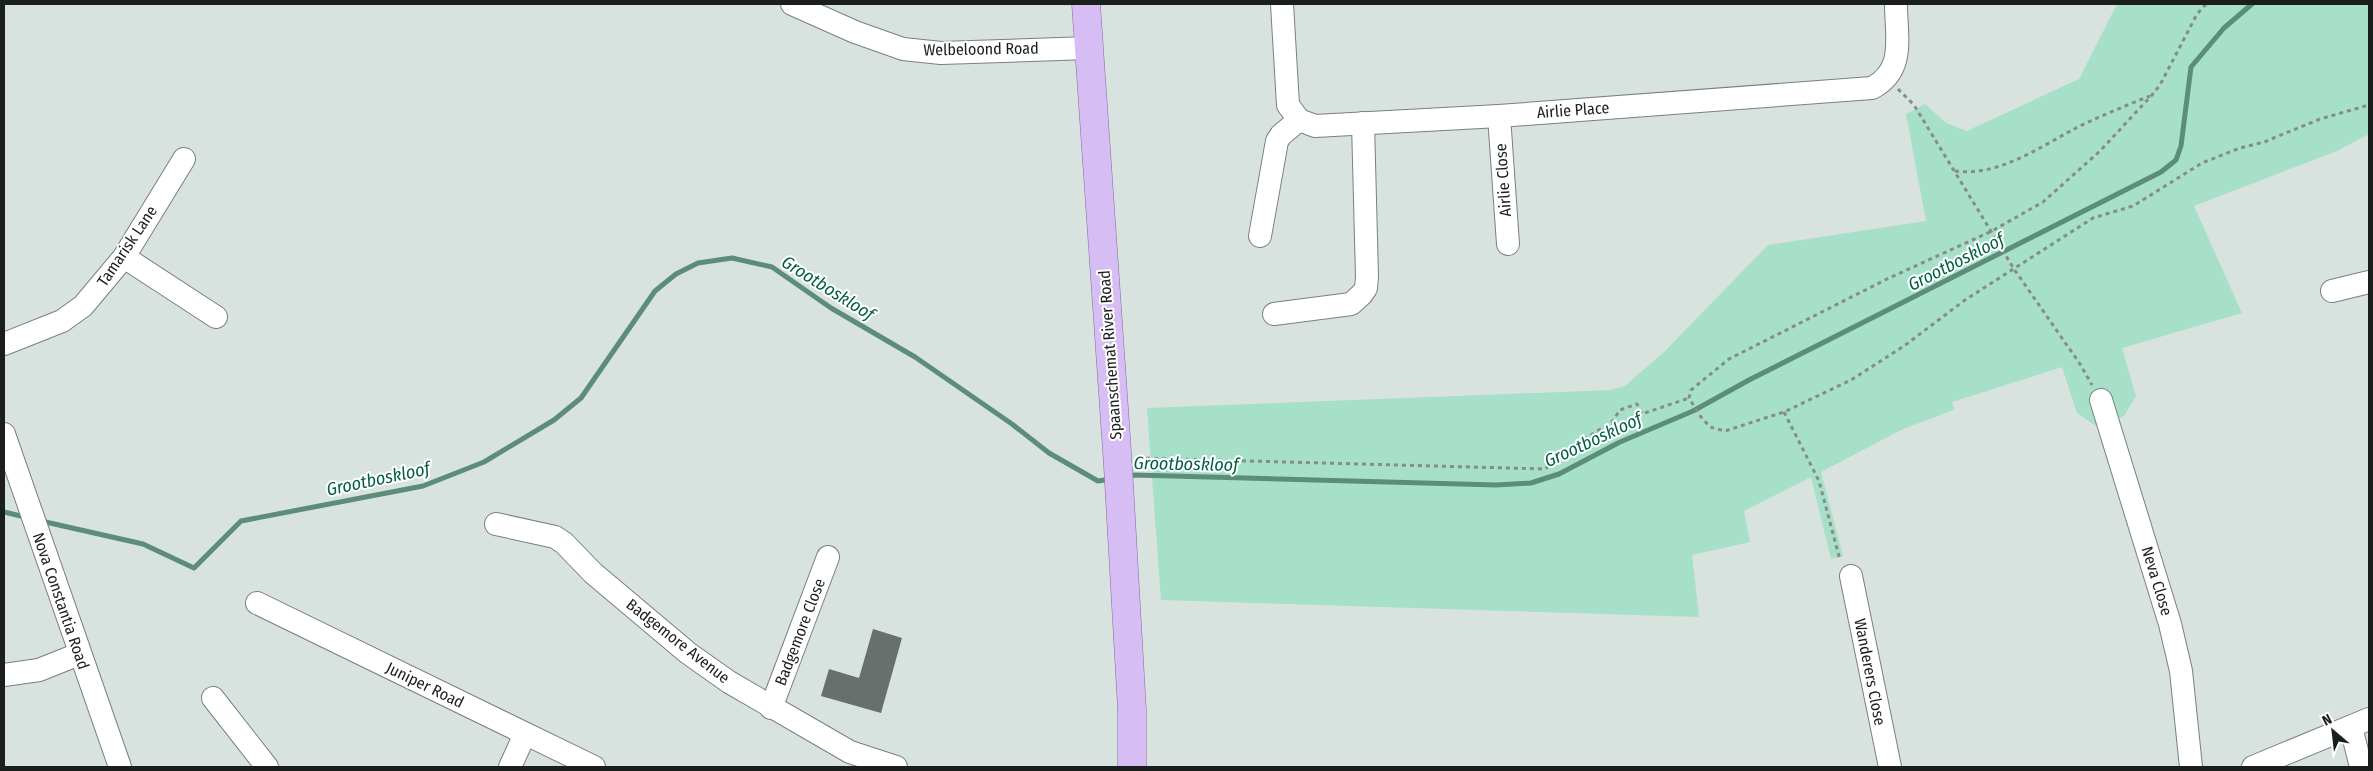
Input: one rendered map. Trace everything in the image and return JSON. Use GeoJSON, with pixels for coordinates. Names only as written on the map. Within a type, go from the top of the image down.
{"type":"FeatureCollection","features":[{"type":"Feature","properties":{"kind":"main road","name":"Spaanschemat River Road"},"geometry":{"type":"LineString","coordinates":[[1086,4],[1123,471],[1132,710],[1132,767]]}},
{"type":"Feature","properties":{"kind":"street"},"geometry":{"type":"LineString","coordinates":[[1260,236],[1277,142],[1281,135],[1299,120],[1288,105],[1282,4]]}},
{"type":"Feature","properties":{"kind":"street"},"geometry":{"type":"LineString","coordinates":[[1887,78],[1892,72],[1896,59],[1896,4]]}},
{"type":"Feature","properties":{"kind":"street","name":"Welbeloond Road"},"geometry":{"type":"LineString","coordinates":[[798,5],[854,32],[903,49],[941,53],[1089,48]]}},
{"type":"Feature","properties":{"kind":"street","name":"Airlie Place"},"geometry":{"type":"LineString","coordinates":[[1299,120],[1315,126],[1499,116],[1872,88],[1887,78]]}},
{"type":"Feature","properties":{"kind":"street","name":"Airlie Close"},"geometry":{"type":"LineString","coordinates":[[1499,116],[1508,244]]}},
{"type":"Feature","properties":{"kind":"street"},"geometry":{"type":"LineString","coordinates":[[1274,314],[1351,304],[1366,288],[1368,260],[1363,123]]}},
{"type":"Feature","properties":{"kind":"street","name":"Tamarisk Lane"},"geometry":{"type":"LineString","coordinates":[[4,344],[73,314],[95,293],[124,257],[184,159]]}},
{"type":"Feature","properties":{"kind":"street"},"geometry":{"type":"LineString","coordinates":[[124,257],[216,318]]}},
{"type":"Feature","properties":{"kind":"street"},"geometry":{"type":"LineString","coordinates":[[2332,291],[2369,282]]}},
{"type":"Feature","properties":{"kind":"street","name":"Neva Close"},"geometry":{"type":"LineString","coordinates":[[2101,400],[2170,624],[2181,671],[2191,767]]}},
{"type":"Feature","properties":{"kind":"street","name":"Nova Constantia Road"},"geometry":{"type":"LineString","coordinates":[[4,434],[79,654],[120,767]]}},
{"type":"Feature","properties":{"kind":"street","name":"Badgemore Avenue"},"geometry":{"type":"LineString","coordinates":[[496,524],[555,537],[564,542],[593,573],[688,653],[729,682],[846,759],[896,767]]}},
{"type":"Feature","properties":{"kind":"street","name":"Badgemore Close"},"geometry":{"type":"LineString","coordinates":[[771,708],[828,556]]}},
{"type":"Feature","properties":{"kind":"street","name":"Wanderers Close"},"geometry":{"type":"LineString","coordinates":[[1851,576],[1890,767]]}},
{"type":"Feature","properties":{"kind":"street","name":"Juniper Road"},"geometry":{"type":"LineString","coordinates":[[256,603],[594,767]]}},
{"type":"Feature","properties":{"kind":"street"},"geometry":{"type":"LineString","coordinates":[[4,675],[39,670],[79,654]]}},
{"type":"Feature","properties":{"kind":"street"},"geometry":{"type":"LineString","coordinates":[[213,698],[267,767]]}},
{"type":"Feature","properties":{"kind":"street"},"geometry":{"type":"LineString","coordinates":[[2253,767],[2360,723],[2361,767]]}},
{"type":"Feature","properties":{"kind":"street"},"geometry":{"type":"LineString","coordinates":[[510,767],[525,734]]}},
{"type":"Feature","properties":{"kind":"path"},"geometry":{"type":"LineString","coordinates":[[2206,4],[2198,14],[2160,85],[2152,95],[2100,152],[2043,202],[1992,231],[1887,279],[1729,359],[1691,390],[1689,398],[1701,417],[1710,426],[1725,431],[1784,412],[1850,380],[1904,346],[1965,300],[2093,218],[2133,206],[2202,163],[2240,148],[2264,142],[2320,119],[2369,106]]}},
{"type":"Feature","properties":{"kind":"path"},"geometry":{"type":"LineString","coordinates":[[1887,78],[1914,105],[2001,245],[2010,263],[2080,364],[2101,400]]}},
{"type":"Feature","properties":{"kind":"path"},"geometry":{"type":"LineString","coordinates":[[1954,171],[1965,173],[2000,166],[2107,114],[2152,95]]}},
{"type":"Feature","properties":{"kind":"path"},"geometry":{"type":"LineString","coordinates":[[1123,471],[1545,469],[1578,443],[1612,422],[1620,410],[1637,404],[1642,414],[1689,398]]}},
{"type":"Feature","properties":{"kind":"path"},"geometry":{"type":"LineString","coordinates":[[1784,412],[1819,481],[1840,562],[1851,576]]}},
{"type":"Feature","properties":{"kind":"green space"},"geometry":{"type":"Polygon","coordinates":[[[2117,4],[2369,4],[2369,134],[2337,151],[2194,206],[2242,313],[2122,348],[2136,396],[2124,416],[2096,426],[2077,413],[2062,367],[1952,402],[1954,410],[1903,429],[1821,472],[1843,556],[1831,559],[1811,477],[1744,511],[1750,542],[1692,555],[1699,617],[1161,600],[1147,408],[1611,390],[1625,386],[1665,351],[1768,245],[1926,221],[1906,114],[1925,104],[1946,123],[1967,131],[2079,79],[2117,4]]]}},
{"type":"Feature","properties":{"kind":"building"},"geometry":{"type":"Polygon","coordinates":[[[873,629],[902,638],[881,713],[821,696],[829,669],[859,678],[873,629]]]}},
{"type":"Feature","properties":{"kind":"waterway","name":"Grootboskloof"},"geometry":{"type":"LineString","coordinates":[[1127,476],[1496,485],[1531,483],[1559,474],[1620,442],[1693,411],[1749,380],[2161,172],[2176,160],[2181,146],[2191,67],[2224,28],[2252,4]]}},
{"type":"Feature","properties":{"kind":"waterway","name":"Grootboskloof"},"geometry":{"type":"LineString","coordinates":[[41,521],[143,544],[194,568],[241,521],[423,486],[484,462],[554,420],[581,398],[655,291],[676,274],[698,263],[732,258],[772,267],[831,308],[915,357],[1012,424],[1049,453],[1098,481],[1111,479]]}},
{"type":"Feature","properties":{"kind":"waterway","name":"Grootboskloof"},"geometry":{"type":"LineString","coordinates":[[4,512],[25,517]]}}]}
